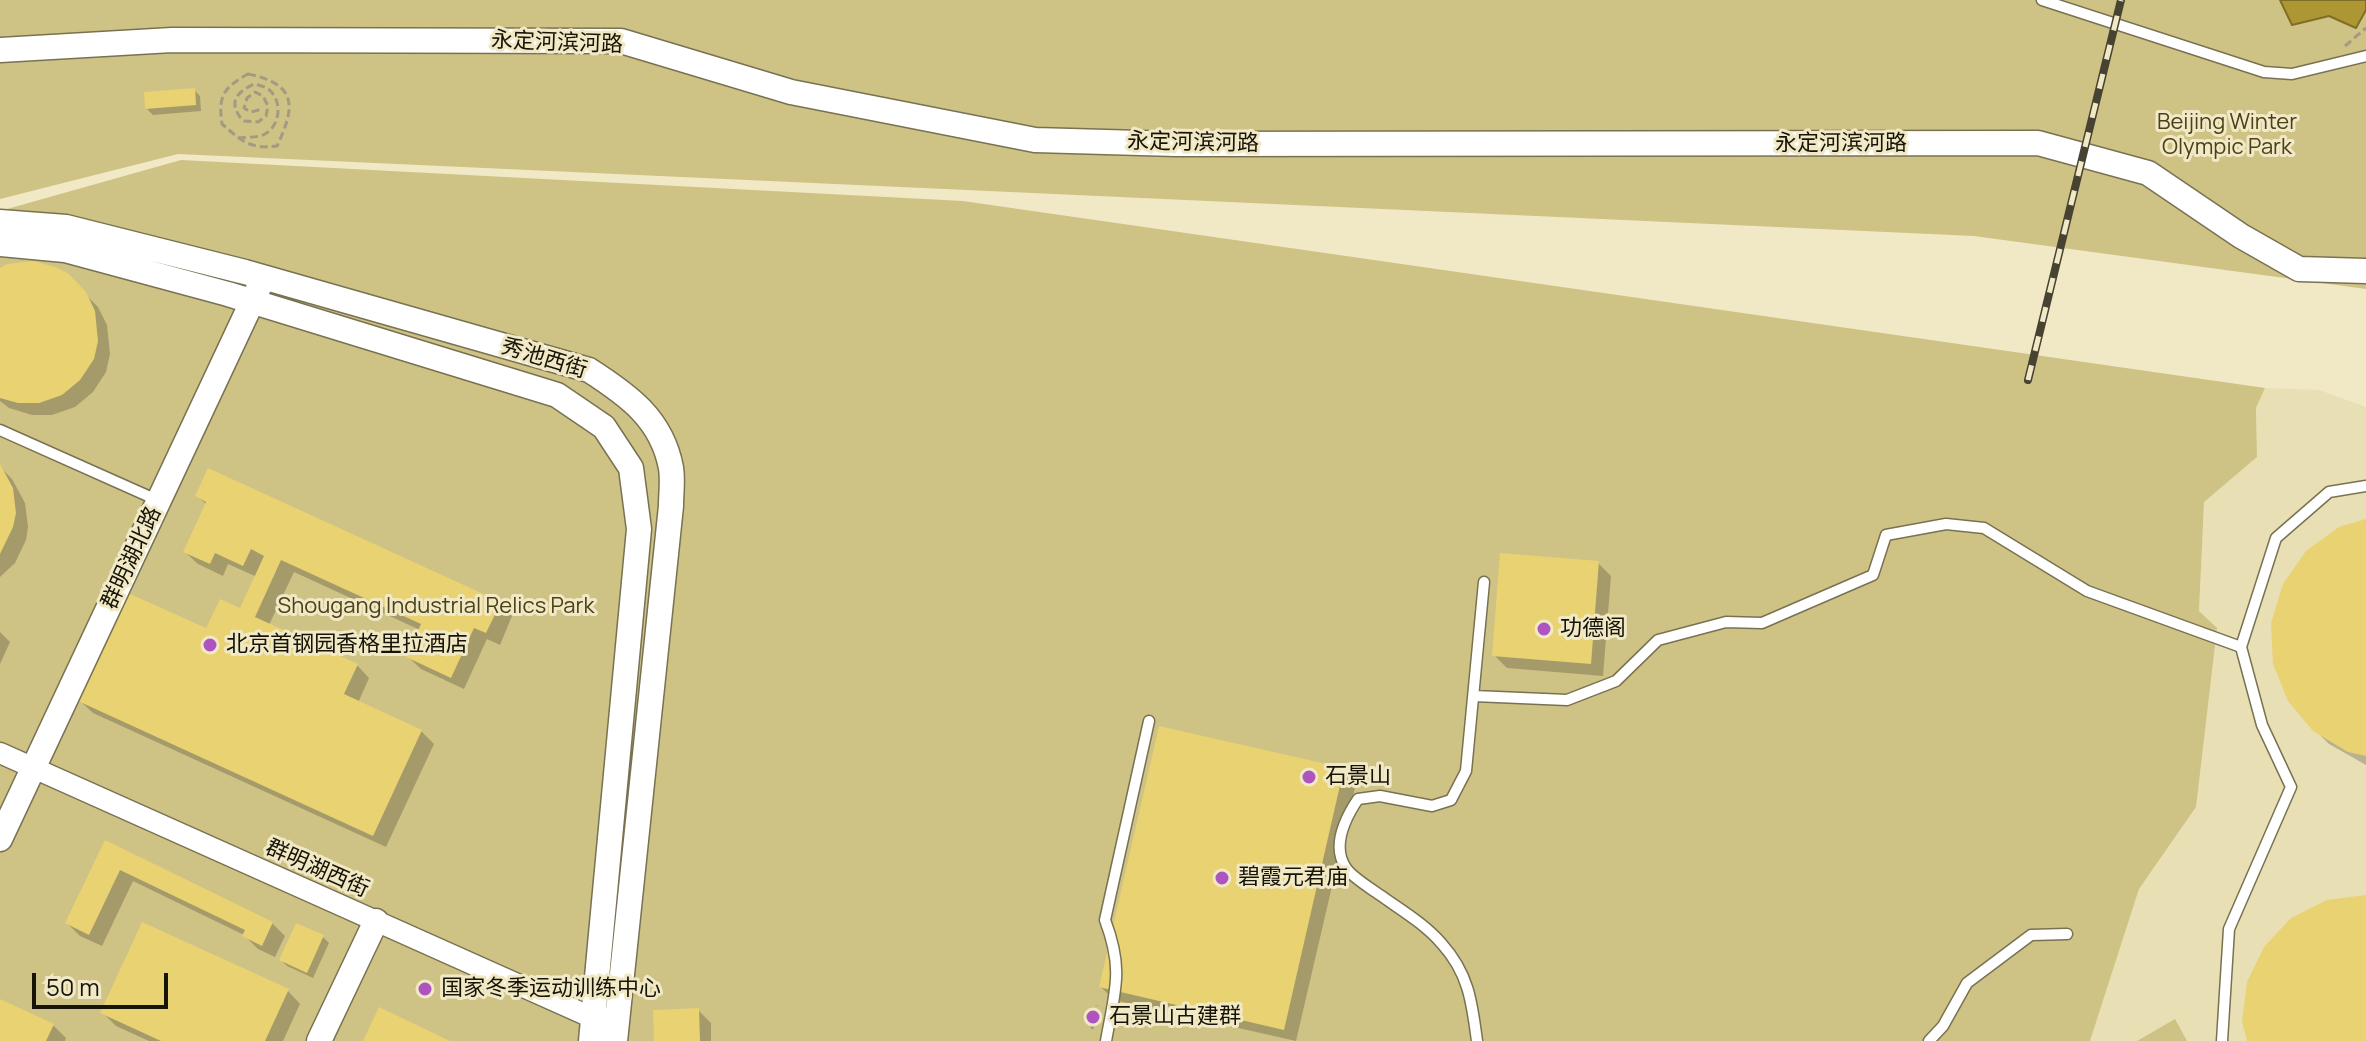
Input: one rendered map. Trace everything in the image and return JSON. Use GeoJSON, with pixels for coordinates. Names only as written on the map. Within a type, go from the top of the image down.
{"type":"FeatureCollection","features":[{"type":"Feature","properties":{"kind":"street","name":"永定河滨河路"},"geometry":{"type":"LineString","coordinates":[[0,50],[172,40],[621,41],[791,92],[1035,140],[1176,144],[2038,143],[2148,173],[2241,236],[2299,269],[2366,271]]}},
{"type":"Feature","properties":{"kind":"street","name":"秀池西街"},"geometry":{"type":"LineString","coordinates":[[0,222],[66,227],[263,277],[589,370],[627,395],[655,427],[671,469],[671,506],[616,1030]]}},
{"type":"Feature","properties":{"kind":"street","name":"秀池西街"},"geometry":{"type":"LineString","coordinates":[[0,244],[65,250],[253,302],[557,395],[604,427],[631,468],[639,529],[592,1030]]}},
{"type":"Feature","properties":{"kind":"street","name":"群明湖北路"},"geometry":{"type":"LineString","coordinates":[[0,839],[263,277]]}},
{"type":"Feature","properties":{"kind":"street","name":"群明湖西街"},"geometry":{"type":"LineString","coordinates":[[0,753],[376,921],[592,1030],[616,1030]]}},
{"type":"Feature","properties":{"kind":"street"},"geometry":{"type":"LineString","coordinates":[[319,1041],[376,921]]}},
{"type":"Feature","properties":{"kind":"lane"},"geometry":{"type":"LineString","coordinates":[[2042,0],[2264,72],[2292,74],[2366,56]]}},
{"type":"Feature","properties":{"kind":"lane"},"geometry":{"type":"LineString","coordinates":[[0,430],[159,501]]}},
{"type":"Feature","properties":{"kind":"lane"},"geometry":{"type":"LineString","coordinates":[[2222,1041],[2229,929],[2291,787],[2262,725],[2241,647],[2276,538],[2329,492],[2366,486]]}},
{"type":"Feature","properties":{"kind":"lane"},"geometry":{"type":"LineString","coordinates":[[1474,696],[1567,700],[1616,681],[1658,640],[1726,622],[1762,623],[1873,575],[1886,535],[1946,524],[1984,528],[2087,591],[2241,647]]}},
{"type":"Feature","properties":{"kind":"lane"},"geometry":{"type":"LineString","coordinates":[[1477,1041],[1466,978],[1443,945],[1345,867],[1340,844],[1345,818],[1358,799],[1380,796],[1432,806],[1451,800],[1466,771],[1484,582]]}},
{"type":"Feature","properties":{"kind":"lane"},"geometry":{"type":"LineString","coordinates":[[1106,1041],[1118,975],[1114,946],[1105,920],[1149,721]]}},
{"type":"Feature","properties":{"kind":"lane"},"geometry":{"type":"LineString","coordinates":[[1929,1041],[1943,1026],[1967,983],[2031,935],[2067,934]]}},
{"type":"Feature","properties":{"kind":"path"},"geometry":{"type":"LineString","coordinates":[[238,138],[257,148],[277,146],[291,118],[290,102],[281,87],[267,77],[248,74],[231,83],[219,104],[222,124],[238,138],[263,136],[275,126],[278,111],[276,97],[268,89],[254,84],[241,90],[235,102],[236,113],[243,121],[258,122],[266,116],[268,106],[263,96],[255,92],[247,98],[244,108],[251,112],[262,109]]}},
{"type":"Feature","properties":{"kind":"shaded area"},"geometry":{"type":"Polygon","coordinates":[[[2280,0],[2366,0],[2366,10],[2356,28],[2329,16],[2292,25],[2280,0]]]}},
{"type":"Feature","properties":{"kind":"shaded area"},"geometry":{"type":"Polygon","coordinates":[[[2265,388],[2319,390],[2366,407],[2366,1041],[2090,1041],[2139,889],[2196,807],[2204,501],[2257,457],[2256,408],[2265,388]]]}},
{"type":"Feature","properties":{"kind":"green space","name":"Beijing Winter Olympic Park"},"geometry":{"type":"Polygon","coordinates":[[[0,0],[2366,0],[2366,289],[1974,236],[178,154],[0,199],[0,0]]]}},
{"type":"Feature","properties":{"kind":"green space","name":"Shougang Industrial Relics Park"},"geometry":{"type":"Polygon","coordinates":[[[181,160],[963,201],[2265,388],[2256,408],[2257,457],[2204,502],[2199,611],[2217,628],[2196,807],[2139,889],[2090,1041],[0,1041],[0,211],[181,160]]]}},
{"type":"Feature","properties":{"kind":"green space"},"geometry":{"type":"Polygon","coordinates":[[[2175,1019],[2187,1041],[2137,1041],[2175,1019]]]}},
{"type":"Feature","properties":{"kind":"building"},"geometry":{"type":"Polygon","coordinates":[[[195,88],[196,105],[145,109],[144,92],[195,88]]]}},
{"type":"Feature","properties":{"kind":"building"},"geometry":{"type":"Polygon","coordinates":[[[34,261],[69,274],[86,292],[95,311],[98,341],[94,359],[80,380],[62,395],[39,403],[18,403],[0,398],[0,268],[7,264],[34,261]]]}},
{"type":"Feature","properties":{"kind":"building"},"geometry":{"type":"Polygon","coordinates":[[[0,464],[13,488],[16,513],[0,554],[0,464]]]}},
{"type":"Feature","properties":{"kind":"building","name":"北京首钢园香格里拉酒店"},"geometry":{"type":"Polygon","coordinates":[[[208,468],[501,602],[486,633],[474,628],[451,678],[406,657],[421,624],[281,560],[255,617],[358,664],[344,694],[422,730],[373,836],[78,701],[128,593],[206,628],[220,599],[240,608],[264,556],[251,549],[243,566],[215,553],[210,564],[183,552],[206,502],[195,496],[208,468]]]}},
{"type":"Feature","properties":{"kind":"building"},"geometry":{"type":"Polygon","coordinates":[[[2366,519],[2366,756],[2348,752],[2313,731],[2288,701],[2273,664],[2271,623],[2283,584],[2306,551],[2339,527],[2366,519]]]}},
{"type":"Feature","properties":{"kind":"building","name":"功德阁"},"geometry":{"type":"Polygon","coordinates":[[[1500,553],[1599,561],[1591,664],[1492,656],[1500,553]]]}},
{"type":"Feature","properties":{"kind":"building","name":"碧霞元君庙"},"geometry":{"type":"Polygon","coordinates":[[[1159,726],[1344,768],[1284,1030],[1099,987],[1159,726]]]}},
{"type":"Feature","properties":{"kind":"building"},"geometry":{"type":"Polygon","coordinates":[[[105,840],[273,922],[262,946],[242,936],[245,930],[120,870],[89,935],[65,923],[105,840]]]}},
{"type":"Feature","properties":{"kind":"building"},"geometry":{"type":"Polygon","coordinates":[[[2366,895],[2366,1041],[2247,1041],[2242,1022],[2247,982],[2264,947],[2291,918],[2327,900],[2366,895]]]}},
{"type":"Feature","properties":{"kind":"building"},"geometry":{"type":"Polygon","coordinates":[[[142,922],[289,989],[265,1041],[161,1041],[100,1013],[142,922]]]}},
{"type":"Feature","properties":{"kind":"building"},"geometry":{"type":"Polygon","coordinates":[[[296,923],[324,935],[307,973],[279,960],[296,923]]]}},
{"type":"Feature","properties":{"kind":"building"},"geometry":{"type":"Polygon","coordinates":[[[0,999],[54,1024],[46,1041],[0,1041],[0,999]]]}},
{"type":"Feature","properties":{"kind":"building"},"geometry":{"type":"Polygon","coordinates":[[[379,1007],[450,1041],[363,1041],[379,1007]]]}},
{"type":"Feature","properties":{"kind":"building"},"geometry":{"type":"Polygon","coordinates":[[[699,1008],[700,1041],[654,1041],[653,1010],[699,1008]]]}},
{"type":"Feature","properties":{"kind":"railway"},"geometry":{"type":"LineString","coordinates":[[2028,380],[2121,0]]}},
{"type":"Feature","properties":{"kind":"place","name":"功德阁"},"geometry":{"type":"Point","coordinates":[1544,629]}},
{"type":"Feature","properties":{"kind":"place","name":"北京首钢园香格里拉酒店"},"geometry":{"type":"Point","coordinates":[210,645]}},
{"type":"Feature","properties":{"kind":"place","name":"石景山"},"geometry":{"type":"Point","coordinates":[1309,777]}},
{"type":"Feature","properties":{"kind":"place","name":"碧霞元君庙"},"geometry":{"type":"Point","coordinates":[1222,878]}},
{"type":"Feature","properties":{"kind":"place","name":"国家冬季运动训练中心"},"geometry":{"type":"Point","coordinates":[425,989]}},
{"type":"Feature","properties":{"kind":"place","name":"石景山古建群"},"geometry":{"type":"Point","coordinates":[1093,1017]}}]}
